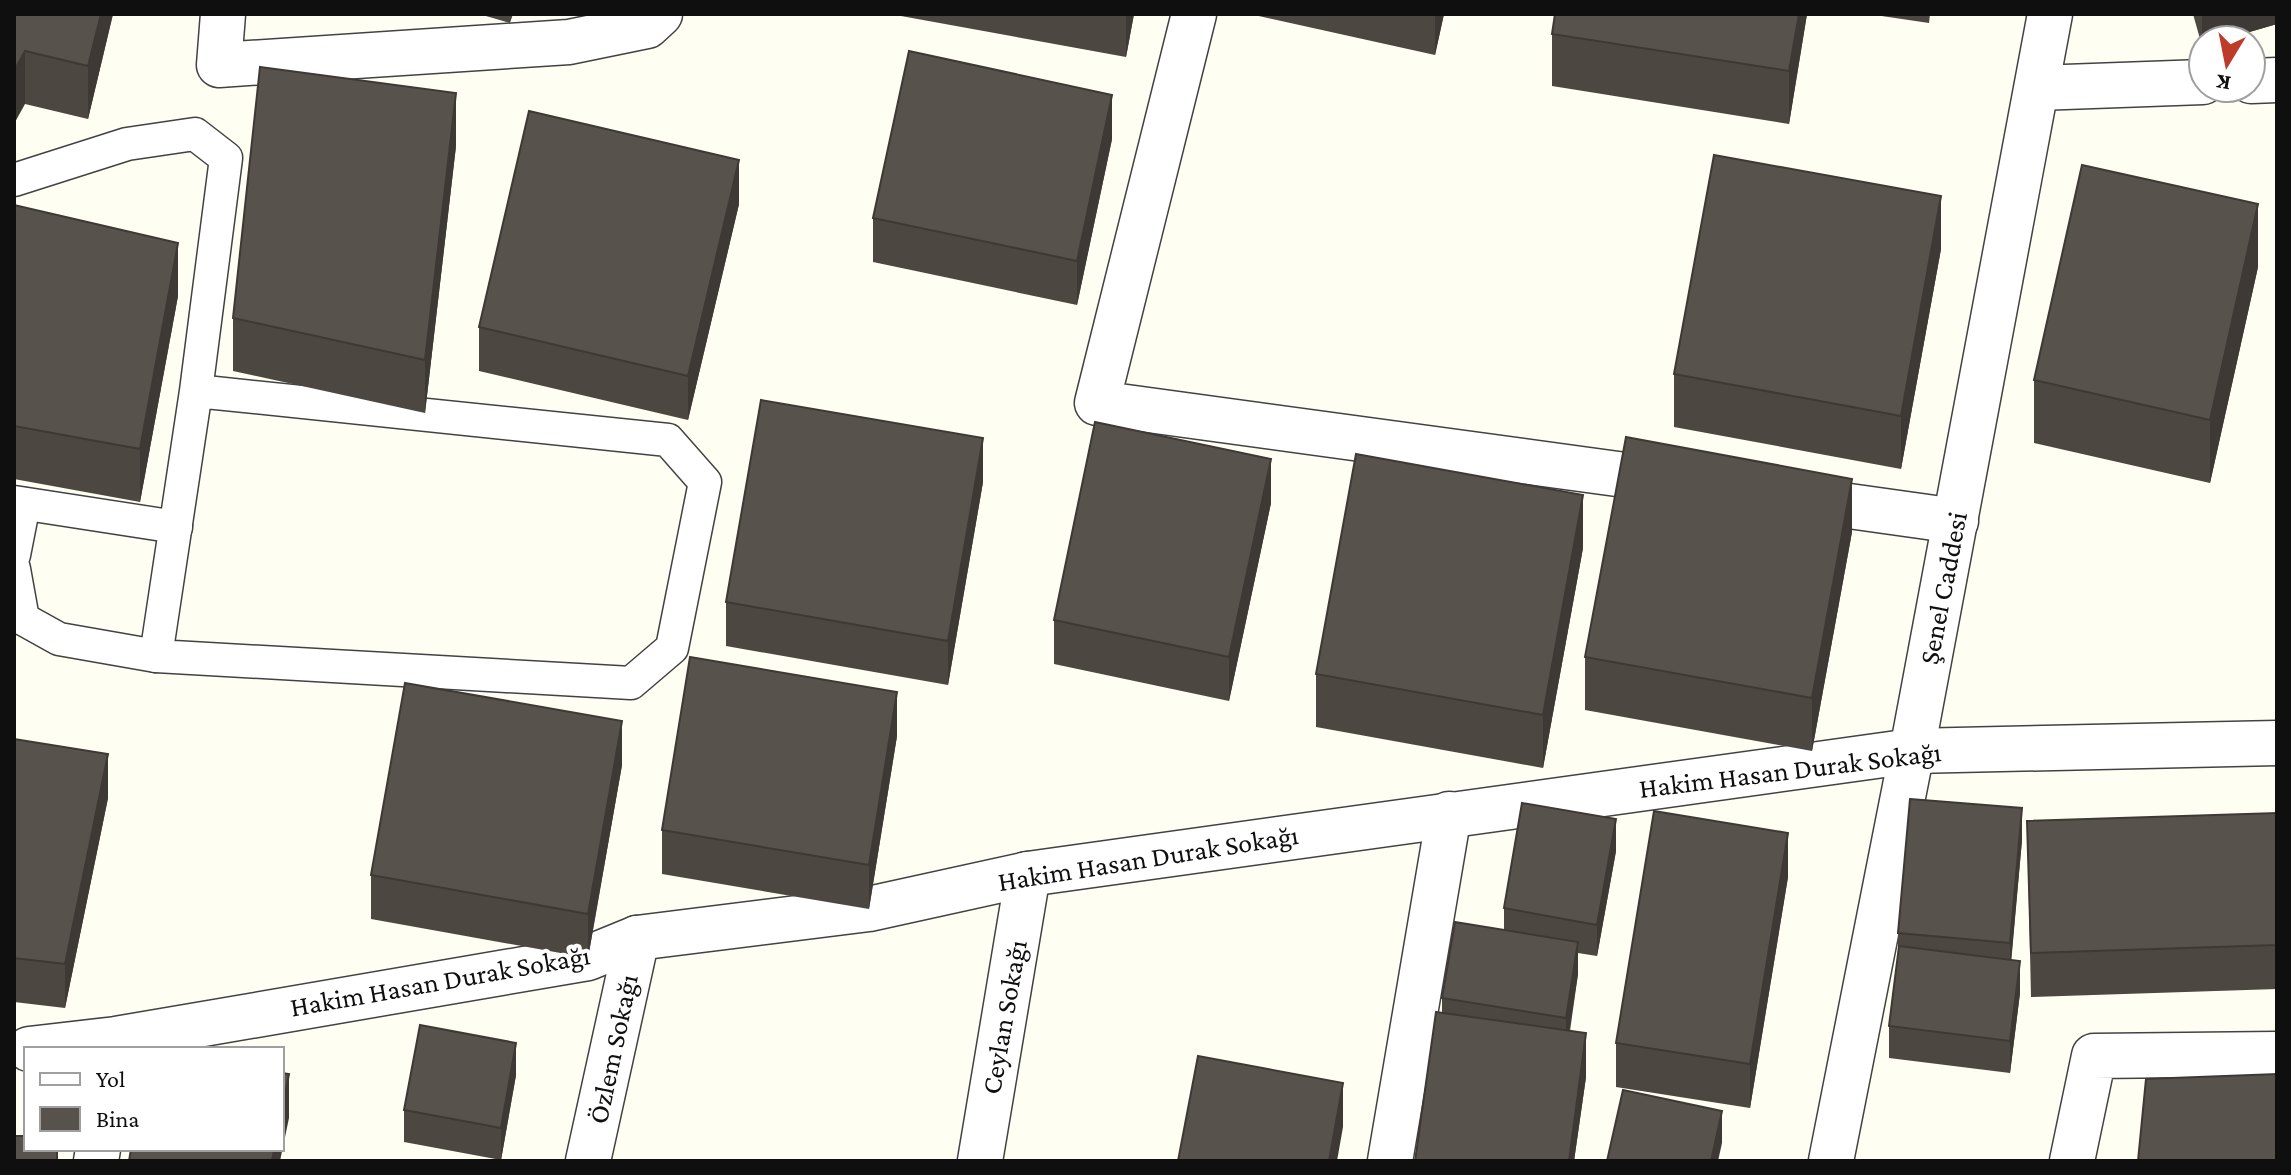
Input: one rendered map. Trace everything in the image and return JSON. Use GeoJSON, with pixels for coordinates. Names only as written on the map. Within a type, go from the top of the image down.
{"type":"FeatureCollection","features":[{"type":"Feature","properties":{"kind":"street"},"geometry":{"type":"LineString","coordinates":[[223,14],[219,65],[572,28],[647,26],[660,14]]}},
{"type":"Feature","properties":{"kind":"street"},"geometry":{"type":"LineString","coordinates":[[1194,14],[1097,403],[1956,521]]}},
{"type":"Feature","properties":{"kind":"street","name":"Şenel Caddesi"},"geometry":{"type":"LineString","coordinates":[[1831,1161],[1956,521],[2050,14]]}},
{"type":"Feature","properties":{"kind":"street"},"geometry":{"type":"LineString","coordinates":[[2037,88],[2187,83]]}},
{"type":"Feature","properties":{"kind":"street","name":"Hakim Hasan Durak Sokağı"},"geometry":{"type":"LineString","coordinates":[[63,1047],[115,1044],[588,958],[637,938],[869,909],[1028,874],[1449,814],[1912,751],[2277,743]]}},
{"type":"Feature","properties":{"kind":"street"},"geometry":{"type":"LineString","coordinates":[[1390,1161],[1449,814]]}},
{"type":"Feature","properties":{"kind":"street","name":"Ceylan Sokağı"},"geometry":{"type":"LineString","coordinates":[[980,1161],[1028,874]]}},
{"type":"Feature","properties":{"kind":"street","name":"Özlem Sokağı"},"geometry":{"type":"LineString","coordinates":[[588,1161],[637,938]]}},
{"type":"Feature","properties":{"kind":"street"},"geometry":{"type":"LineString","coordinates":[[2072,1161],[2094,1056],[2277,1054]]}},
{"type":"Feature","properties":{"kind":"lane"},"geometry":{"type":"LineString","coordinates":[[14,180],[127,144],[195,134],[226,158],[196,391],[156,656]]}},
{"type":"Feature","properties":{"kind":"lane"},"geometry":{"type":"LineString","coordinates":[[14,569],[23,619],[59,639],[156,656],[631,683],[672,648],[705,482],[668,440],[196,391]]}},
{"type":"Feature","properties":{"kind":"lane"},"geometry":{"type":"LineString","coordinates":[[14,555],[19,503],[176,527]]}},
{"type":"Feature","properties":{"kind":"building"},"geometry":{"type":"Polygon","coordinates":[[[14,14],[101,14],[88,66],[25,51],[14,71],[14,14]]]}},
{"type":"Feature","properties":{"kind":"building"},"geometry":{"type":"Polygon","coordinates":[[[1555,14],[1799,14],[1789,71],[1552,34],[1555,14]]]}},
{"type":"Feature","properties":{"kind":"building"},"geometry":{"type":"Polygon","coordinates":[[[909,51],[1112,95],[1077,261],[873,218],[909,51]]]}},
{"type":"Feature","properties":{"kind":"building"},"geometry":{"type":"Polygon","coordinates":[[[260,67],[456,93],[425,360],[233,318],[260,67]]]}},
{"type":"Feature","properties":{"kind":"building"},"geometry":{"type":"Polygon","coordinates":[[[529,111],[739,160],[688,376],[479,327],[529,111]]]}},
{"type":"Feature","properties":{"kind":"building"},"geometry":{"type":"Polygon","coordinates":[[[1714,155],[1941,196],[1901,416],[1674,374],[1714,155]]]}},
{"type":"Feature","properties":{"kind":"building"},"geometry":{"type":"Polygon","coordinates":[[[2082,165],[2258,204],[2210,420],[2034,380],[2082,165]]]}},
{"type":"Feature","properties":{"kind":"building"},"geometry":{"type":"Polygon","coordinates":[[[14,205],[178,243],[140,449],[14,426],[14,205]]]}},
{"type":"Feature","properties":{"kind":"building"},"geometry":{"type":"Polygon","coordinates":[[[761,400],[983,438],[948,641],[726,602],[761,400]]]}},
{"type":"Feature","properties":{"kind":"building"},"geometry":{"type":"Polygon","coordinates":[[[1095,422],[1271,459],[1229,657],[1054,620],[1095,422]]]}},
{"type":"Feature","properties":{"kind":"building"},"geometry":{"type":"Polygon","coordinates":[[[1626,437],[1852,479],[1812,698],[1585,657],[1626,437]]]}},
{"type":"Feature","properties":{"kind":"building"},"geometry":{"type":"Polygon","coordinates":[[[1356,454],[1583,495],[1543,715],[1316,674],[1356,454]]]}},
{"type":"Feature","properties":{"kind":"building"},"geometry":{"type":"Polygon","coordinates":[[[690,657],[897,692],[869,865],[662,830],[690,657]]]}},
{"type":"Feature","properties":{"kind":"building"},"geometry":{"type":"Polygon","coordinates":[[[405,683],[622,721],[588,914],[371,875],[405,683]]]}},
{"type":"Feature","properties":{"kind":"building"},"geometry":{"type":"Polygon","coordinates":[[[14,739],[108,754],[65,964],[14,958],[14,739]]]}},
{"type":"Feature","properties":{"kind":"building"},"geometry":{"type":"Polygon","coordinates":[[[1910,799],[2022,808],[2010,943],[1898,933],[1910,799]]]}},
{"type":"Feature","properties":{"kind":"building"},"geometry":{"type":"Polygon","coordinates":[[[1522,803],[1616,819],[1597,925],[1504,908],[1522,803]]]}},
{"type":"Feature","properties":{"kind":"building"},"geometry":{"type":"Polygon","coordinates":[[[1654,811],[1788,833],[1750,1064],[1616,1043],[1654,811]]]}},
{"type":"Feature","properties":{"kind":"building"},"geometry":{"type":"Polygon","coordinates":[[[2277,813],[2277,945],[2031,953],[2027,821],[2277,813]]]}},
{"type":"Feature","properties":{"kind":"building"},"geometry":{"type":"Polygon","coordinates":[[[1455,922],[1578,942],[1566,1018],[1442,998],[1455,922]]]}},
{"type":"Feature","properties":{"kind":"building"},"geometry":{"type":"Polygon","coordinates":[[[1899,946],[2020,961],[2010,1041],[1889,1026],[1899,946]]]}},
{"type":"Feature","properties":{"kind":"building"},"geometry":{"type":"Polygon","coordinates":[[[1436,1012],[1586,1033],[1569,1161],[1415,1161],[1436,1012]]]}},
{"type":"Feature","properties":{"kind":"building"},"geometry":{"type":"Polygon","coordinates":[[[420,1025],[516,1043],[501,1128],[404,1110],[420,1025]]]}},
{"type":"Feature","properties":{"kind":"building"},"geometry":{"type":"Polygon","coordinates":[[[1198,1056],[1343,1083],[1329,1161],[1178,1161],[1198,1056]]]}},
{"type":"Feature","properties":{"kind":"building"},"geometry":{"type":"Polygon","coordinates":[[[284,1073],[289,1074],[284,1099],[284,1073]]]}},
{"type":"Feature","properties":{"kind":"building"},"geometry":{"type":"Polygon","coordinates":[[[2277,1074],[2277,1161],[2138,1161],[2146,1079],[2277,1074]]]}},
{"type":"Feature","properties":{"kind":"building"},"geometry":{"type":"Polygon","coordinates":[[[1623,1090],[1722,1111],[1711,1161],[1607,1161],[1623,1090]]]}},
{"type":"Feature","properties":{"kind":"building"},"geometry":{"type":"Polygon","coordinates":[[[14,1136],[24,1136],[24,1151],[57,1151],[57,1161],[14,1161],[14,1136]]]}},
{"type":"Feature","properties":{"kind":"building"},"geometry":{"type":"Polygon","coordinates":[[[131,1151],[274,1151],[272,1161],[129,1161],[131,1151]]]}}]}
